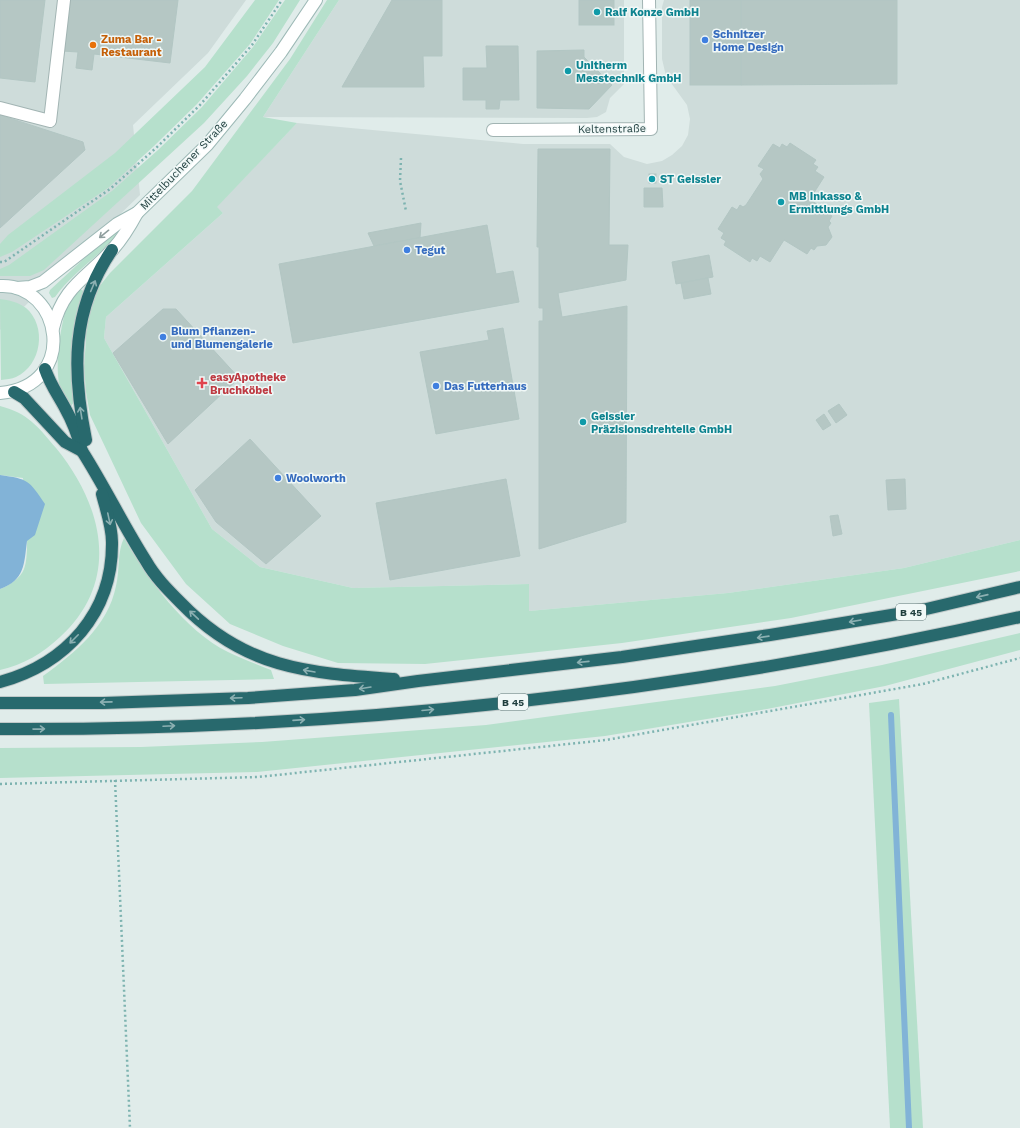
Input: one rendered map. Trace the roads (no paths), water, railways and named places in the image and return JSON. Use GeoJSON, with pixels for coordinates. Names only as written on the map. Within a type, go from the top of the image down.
{"type":"FeatureCollection","features":[{"type":"Feature","properties":{"kind":"highway"},"geometry":{"type":"LineString","coordinates":[[91,465],[78,392],[76,364],[78,339],[87,300],[98,274],[112,250]]}},
{"type":"Feature","properties":{"kind":"highway"},"geometry":{"type":"LineString","coordinates":[[45,369],[49,381],[66,408],[76,431],[82,451],[146,563],[163,585],[203,624],[230,643],[264,660],[295,669],[330,675],[418,681]]}},
{"type":"Feature","properties":{"kind":"highway"},"geometry":{"type":"LineString","coordinates":[[14,392],[24,398],[65,442],[82,451]]}},
{"type":"Feature","properties":{"kind":"highway"},"geometry":{"type":"LineString","coordinates":[[0,682],[35,670],[51,659],[79,634],[97,610],[107,583],[112,541],[99,482]]}},
{"type":"Feature","properties":{"kind":"highway","name":"B 45"},"geometry":{"type":"LineString","coordinates":[[0,703],[103,703],[248,698],[355,690],[418,681],[622,657],[770,636],[922,610],[1020,587]]}},
{"type":"Feature","properties":{"kind":"highway","name":"B 45"},"geometry":{"type":"LineString","coordinates":[[0,729],[138,728],[260,722],[377,714],[559,697],[759,668],[860,651],[1020,617]]}},
{"type":"Feature","properties":{"kind":"main road"},"geometry":{"type":"LineString","coordinates":[[0,108],[50,121],[64,0]]}},
{"type":"Feature","properties":{"kind":"main road","name":"Mittelbuchener Straße"},"geometry":{"type":"LineString","coordinates":[[17,288],[30,287],[43,282],[117,224],[137,213],[207,145],[281,52],[316,0]]}},
{"type":"Feature","properties":{"kind":"main road","name":"Keltenstraße"},"geometry":{"type":"LineString","coordinates":[[493,130],[651,129],[649,0]]}},
{"type":"Feature","properties":{"kind":"main road"},"geometry":{"type":"LineString","coordinates":[[0,393],[14,392],[32,384],[45,369],[52,356],[54,342],[53,328],[56,313],[65,296],[84,275],[112,250],[126,233],[137,213]]}},
{"type":"Feature","properties":{"kind":"main road"},"geometry":{"type":"LineString","coordinates":[[0,286],[17,288],[34,297],[46,311],[53,328]]}},
{"type":"Feature","properties":{"kind":"water"},"geometry":{"type":"Polygon","coordinates":[[[0,475],[17,478],[27,482],[45,504],[35,535],[27,541],[24,564],[19,576],[14,581],[0,589],[0,475]]]}},
{"type":"Feature","properties":{"kind":"waterway"},"geometry":{"type":"LineString","coordinates":[[891,715],[909,1128]]}},
{"type":"Feature","properties":{"kind":"place","name":"Ralf Konze GmbH"},"geometry":{"type":"Point","coordinates":[597,12]}},
{"type":"Feature","properties":{"kind":"place","name":"Schnitzer Home Design"},"geometry":{"type":"Point","coordinates":[705,40]}},
{"type":"Feature","properties":{"kind":"place","name":"Zuma Bar - Restaurant"},"geometry":{"type":"Point","coordinates":[93,45]}},
{"type":"Feature","properties":{"kind":"place","name":"Unitherm Messtechnik GmbH"},"geometry":{"type":"Point","coordinates":[568,71]}},
{"type":"Feature","properties":{"kind":"place","name":"ST Geissler"},"geometry":{"type":"Point","coordinates":[652,179]}},
{"type":"Feature","properties":{"kind":"place","name":"MB Inkasso & Ermittlungs GmbH"},"geometry":{"type":"Point","coordinates":[781,202]}},
{"type":"Feature","properties":{"kind":"place","name":"Tegut"},"geometry":{"type":"Point","coordinates":[407,250]}},
{"type":"Feature","properties":{"kind":"place","name":"Blum Pflanzen- und Blumengalerie"},"geometry":{"type":"Point","coordinates":[163,337]}},
{"type":"Feature","properties":{"kind":"place","name":"easyApotheke Bruchköbel"},"geometry":{"type":"Point","coordinates":[202,383]}},
{"type":"Feature","properties":{"kind":"place","name":"Das Futterhaus"},"geometry":{"type":"Point","coordinates":[436,386]}},
{"type":"Feature","properties":{"kind":"place","name":"Geissler Präzisionsdrehteile GmbH"},"geometry":{"type":"Point","coordinates":[583,422]}},
{"type":"Feature","properties":{"kind":"place","name":"Woolworth"},"geometry":{"type":"Point","coordinates":[278,478]}}]}
